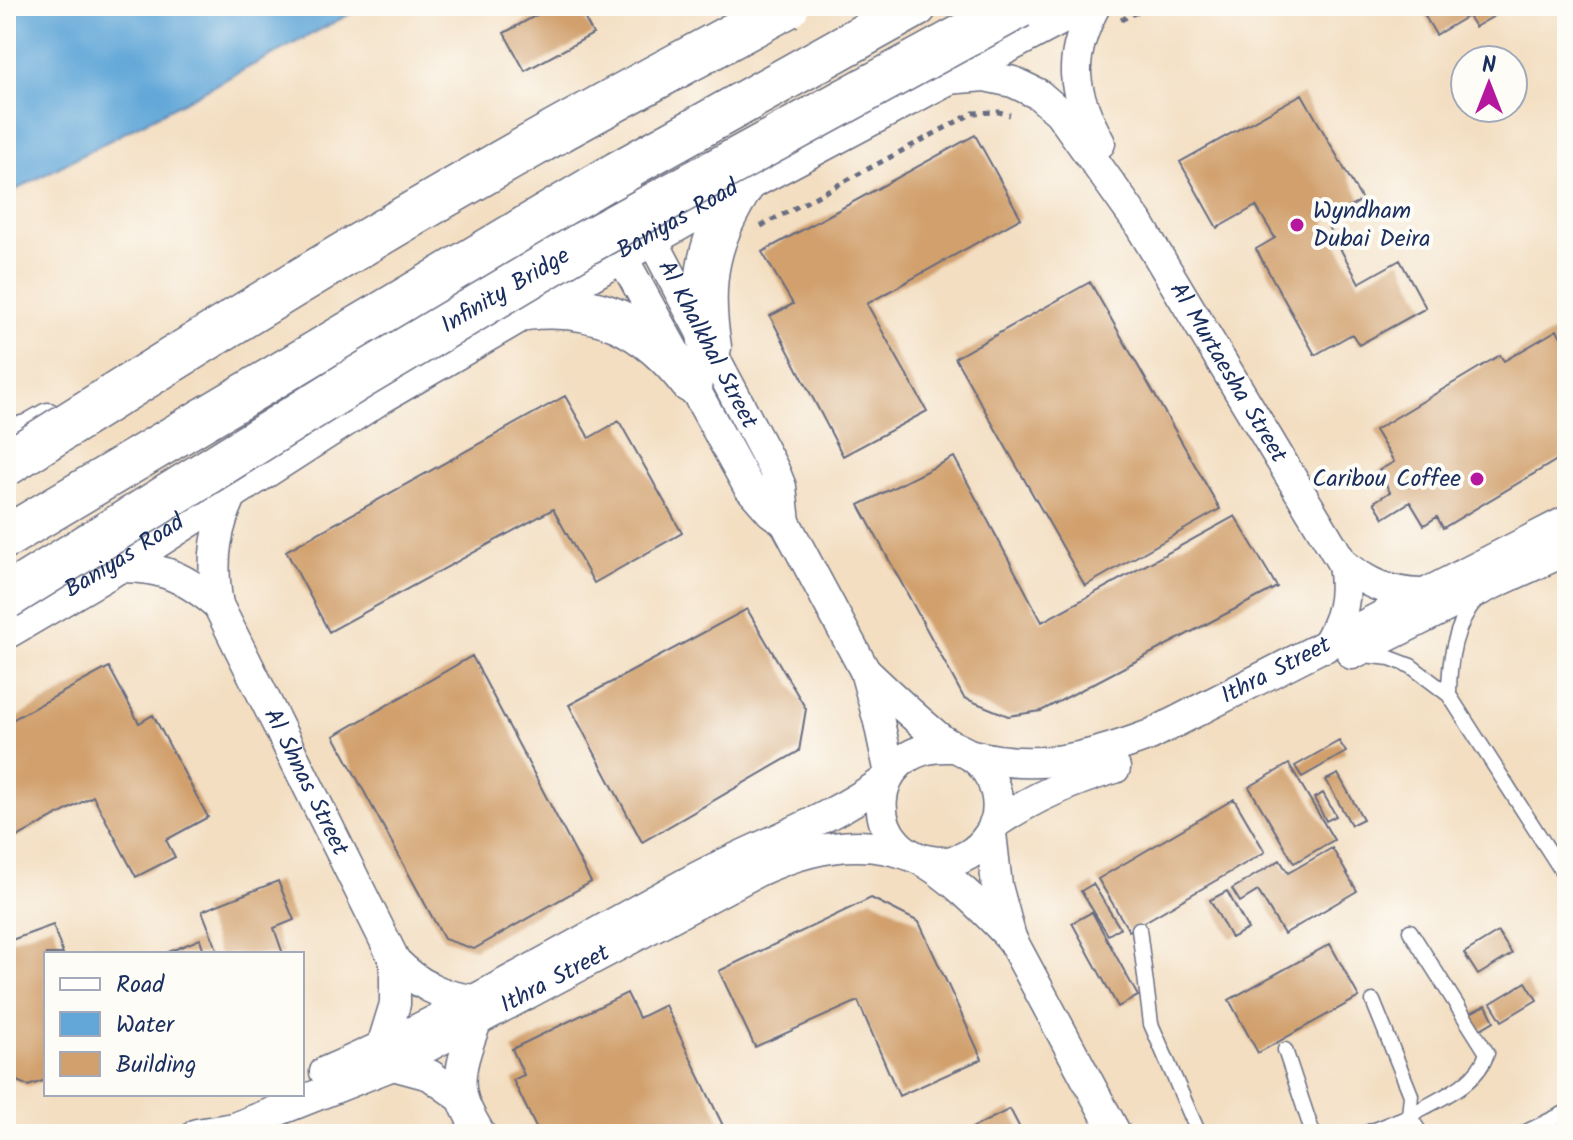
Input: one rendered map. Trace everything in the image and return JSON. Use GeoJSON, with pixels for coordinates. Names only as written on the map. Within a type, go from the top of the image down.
{"type":"FeatureCollection","features":[{"type":"Feature","properties":{"kind":"highway"},"geometry":{"type":"LineString","coordinates":[[14,443],[195,346],[530,146],[787,6]]}},
{"type":"Feature","properties":{"kind":"highway","name":"Infinity Bridge"},"geometry":{"type":"LineString","coordinates":[[6,597],[362,376],[585,243],[1019,6]]}},
{"type":"Feature","properties":{"kind":"main road"},"geometry":{"type":"LineString","coordinates":[[6,537],[601,182],[916,6]]}},
{"type":"Feature","properties":{"kind":"main road","name":"Baniyas Road"},"geometry":{"type":"LineString","coordinates":[[6,627],[107,568],[377,394],[520,310],[746,180],[1074,6]]}},
{"type":"Feature","properties":{"kind":"main road"},"geometry":{"type":"LineString","coordinates":[[520,310],[576,308],[617,320],[654,341],[674,360],[701,365],[705,276],[726,209],[746,180]]}},
{"type":"Feature","properties":{"kind":"street"},"geometry":{"type":"LineString","coordinates":[[6,455],[14,443],[805,6]]}},
{"type":"Feature","properties":{"kind":"street","name":"Al Murtaesha Street"},"geometry":{"type":"LineString","coordinates":[[1095,6],[1083,28],[1076,53],[1079,100],[1139,224]]}},
{"type":"Feature","properties":{"kind":"street","name":"Al Murtaesha Street"},"geometry":{"type":"LineString","coordinates":[[929,84],[957,76],[985,76],[1013,82],[1038,94],[1059,112],[1139,224],[1343,564],[1379,587],[1400,593],[1421,594]]}},
{"type":"Feature","properties":{"kind":"street","name":"Al Khalkhal Street"},"geometry":{"type":"LineString","coordinates":[[601,182],[701,365],[774,470],[781,487],[785,522],[865,671],[879,722],[888,776]]}},
{"type":"Feature","properties":{"kind":"street","name":"Al Khalkhal Street"},"geometry":{"type":"LineString","coordinates":[[636,245],[701,365],[748,486],[771,512],[785,522]]}},
{"type":"Feature","properties":{"kind":"street","name":"Al Shnas Street"},"geometry":{"type":"LineString","coordinates":[[238,483],[218,528],[213,554],[218,605],[395,961],[411,977],[430,989],[475,1011]]}},
{"type":"Feature","properties":{"kind":"street","name":"Ithra Street"},"geometry":{"type":"LineString","coordinates":[[992,828],[1039,795],[1169,748],[1334,653],[1421,594],[1567,521]]}},
{"type":"Feature","properties":{"kind":"street","name":"Ithra Street"},"geometry":{"type":"LineString","coordinates":[[959,750],[996,761],[1054,763],[1117,747],[1567,550]]}},
{"type":"Feature","properties":{"kind":"street","name":"Al Murtaesha Street"},"geometry":{"type":"LineString","coordinates":[[1334,653],[1337,628],[1345,608],[1343,564]]}},
{"type":"Feature","properties":{"kind":"street","name":"Al Shnas Street"},"geometry":{"type":"LineString","coordinates":[[107,568],[154,568],[197,587],[218,605]]}},
{"type":"Feature","properties":{"kind":"street","name":"Al Khalkhal Street"},"geometry":{"type":"LineString","coordinates":[[865,671],[959,750]]}},
{"type":"Feature","properties":{"kind":"street"},"geometry":{"type":"LineString","coordinates":[[913,856],[930,862],[948,862],[965,857],[980,846],[992,828],[998,808],[997,792],[991,776],[981,764],[959,750],[932,746],[915,751],[901,760],[888,776],[881,797],[882,814],[893,839],[913,856],[965,893],[1011,938]]}},
{"type":"Feature","properties":{"kind":"street","name":"Ithra Street"},"geometry":{"type":"LineString","coordinates":[[475,1011],[697,878],[836,813],[888,776]]}},
{"type":"Feature","properties":{"kind":"street"},"geometry":{"type":"LineString","coordinates":[[992,828],[997,886],[1011,938],[1116,1134]]}},
{"type":"Feature","properties":{"kind":"street","name":"Ithra Street"},"geometry":{"type":"LineString","coordinates":[[304,1095],[787,857],[818,849],[850,846],[882,848],[913,856]]}},
{"type":"Feature","properties":{"kind":"street","name":"Al Shnas Street"},"geometry":{"type":"LineString","coordinates":[[387,1056],[395,1004],[395,961]]}},
{"type":"Feature","properties":{"kind":"street"},"geometry":{"type":"LineString","coordinates":[[462,1098],[463,1059],[475,1011]]}},
{"type":"Feature","properties":{"kind":"street"},"geometry":{"type":"LineString","coordinates":[[387,1056],[430,1075],[462,1098],[480,1134]]}},
{"type":"Feature","properties":{"kind":"street","name":"Ithra Street"},"geometry":{"type":"LineString","coordinates":[[304,1081],[387,1056]]}},
{"type":"Feature","properties":{"kind":"street","name":"Ithra Street"},"geometry":{"type":"LineString","coordinates":[[196,1134],[229,1113],[268,1096]]}},
{"type":"Feature","properties":{"kind":"street","name":"Ithra Street"},"geometry":{"type":"LineString","coordinates":[[196,1134],[234,1128],[302,1096]]}},
{"type":"Feature","properties":{"kind":"lane"},"geometry":{"type":"LineString","coordinates":[[1449,695],[1453,645],[1471,605],[1486,587]]}},
{"type":"Feature","properties":{"kind":"lane"},"geometry":{"type":"LineString","coordinates":[[1334,653],[1390,658],[1411,666],[1449,695],[1567,879]]}},
{"type":"Feature","properties":{"kind":"lane"},"geometry":{"type":"LineString","coordinates":[[1139,929],[1151,1024],[1199,1134]]}},
{"type":"Feature","properties":{"kind":"lane"},"geometry":{"type":"LineString","coordinates":[[1364,1134],[1409,1116],[1473,1079],[1482,1068],[1487,1053],[1410,931]]}},
{"type":"Feature","properties":{"kind":"lane"},"geometry":{"type":"LineString","coordinates":[[1373,1001],[1411,1095],[1409,1116],[1421,1134]]}},
{"type":"Feature","properties":{"kind":"lane"},"geometry":{"type":"LineString","coordinates":[[1285,1050],[1313,1134]]}},
{"type":"Feature","properties":{"kind":"lane"},"geometry":{"type":"LineString","coordinates":[[1522,1134],[1567,1112]]}},
{"type":"Feature","properties":{"kind":"path"},"geometry":{"type":"LineString","coordinates":[[710,258],[807,201],[973,113],[999,112],[1037,123],[1059,112]]}},
{"type":"Feature","properties":{"kind":"water"},"geometry":{"type":"Polygon","coordinates":[[[6,6],[365,6],[6,195],[6,6]]]}},
{"type":"Feature","properties":{"kind":"building"},"geometry":{"type":"Polygon","coordinates":[[[553,6],[578,6],[593,34],[525,71],[504,33],[553,6]]]}},
{"type":"Feature","properties":{"kind":"building"},"geometry":{"type":"Polygon","coordinates":[[[1419,6],[1508,8],[1475,27],[1468,16],[1436,35],[1419,6]]]}},
{"type":"Feature","properties":{"kind":"building","name":"Wyndham Dubai Deira"},"geometry":{"type":"Polygon","coordinates":[[[1302,94],[1362,200],[1325,221],[1359,283],[1400,260],[1426,308],[1359,345],[1352,334],[1315,355],[1256,249],[1275,238],[1256,206],[1217,228],[1180,162],[1302,94]]]}},
{"type":"Feature","properties":{"kind":"building"},"geometry":{"type":"Polygon","coordinates":[[[975,135],[1021,218],[867,304],[927,411],[843,456],[770,316],[793,304],[762,252],[975,135]]]}},
{"type":"Feature","properties":{"kind":"building"},"geometry":{"type":"Polygon","coordinates":[[[1090,282],[1220,509],[1085,586],[955,358],[1090,282]]]}},
{"type":"Feature","properties":{"kind":"building"},"geometry":{"type":"Polygon","coordinates":[[[1557,330],[1567,347],[1567,454],[1443,528],[1437,517],[1424,525],[1410,502],[1384,518],[1374,502],[1390,492],[1378,471],[1394,462],[1375,430],[1500,355],[1504,361],[1557,330]]]}},
{"type":"Feature","properties":{"kind":"building"},"geometry":{"type":"Polygon","coordinates":[[[565,396],[589,438],[619,421],[682,533],[594,583],[553,509],[329,632],[286,551],[565,396]]]}},
{"type":"Feature","properties":{"kind":"building"},"geometry":{"type":"Polygon","coordinates":[[[954,457],[1042,622],[1235,516],[1277,587],[1041,711],[1008,716],[964,698],[859,505],[954,457]]]}},
{"type":"Feature","properties":{"kind":"building"},"geometry":{"type":"Polygon","coordinates":[[[747,609],[806,709],[799,751],[642,842],[569,705],[747,609]]]}},
{"type":"Feature","properties":{"kind":"building"},"geometry":{"type":"Polygon","coordinates":[[[472,656],[591,882],[474,949],[444,939],[334,736],[472,656]]]}},
{"type":"Feature","properties":{"kind":"building"},"geometry":{"type":"Polygon","coordinates":[[[109,667],[139,723],[153,715],[208,817],[166,840],[175,857],[136,877],[93,796],[6,843],[6,723],[109,667]]]}},
{"type":"Feature","properties":{"kind":"building"},"geometry":{"type":"Polygon","coordinates":[[[1339,741],[1346,752],[1302,777],[1295,766],[1339,741]]]}},
{"type":"Feature","properties":{"kind":"building"},"geometry":{"type":"Polygon","coordinates":[[[1289,764],[1334,840],[1294,863],[1249,787],[1289,764]]]}},
{"type":"Feature","properties":{"kind":"building"},"geometry":{"type":"Polygon","coordinates":[[[1338,774],[1363,819],[1351,825],[1326,780],[1338,774]]]}},
{"type":"Feature","properties":{"kind":"building"},"geometry":{"type":"Polygon","coordinates":[[[1323,793],[1336,816],[1326,821],[1314,798],[1323,793]]]}},
{"type":"Feature","properties":{"kind":"building"},"geometry":{"type":"Polygon","coordinates":[[[1234,799],[1265,852],[1129,931],[1098,879],[1234,799]]]}},
{"type":"Feature","properties":{"kind":"building"},"geometry":{"type":"Polygon","coordinates":[[[1332,848],[1357,891],[1284,934],[1258,891],[1240,902],[1232,889],[1280,860],[1288,873],[1332,848]]]}},
{"type":"Feature","properties":{"kind":"building"},"geometry":{"type":"Polygon","coordinates":[[[278,881],[294,920],[274,928],[282,952],[218,952],[202,911],[278,881]]]}},
{"type":"Feature","properties":{"kind":"building"},"geometry":{"type":"Polygon","coordinates":[[[1093,884],[1120,928],[1108,935],[1081,891],[1093,884]]]}},
{"type":"Feature","properties":{"kind":"building"},"geometry":{"type":"Polygon","coordinates":[[[1227,891],[1248,929],[1231,938],[1210,900],[1227,891]]]}},
{"type":"Feature","properties":{"kind":"building"},"geometry":{"type":"Polygon","coordinates":[[[871,898],[919,922],[982,1059],[899,1096],[858,1001],[755,1047],[719,971],[871,898]]]}},
{"type":"Feature","properties":{"kind":"building"},"geometry":{"type":"Polygon","coordinates":[[[1092,912],[1138,996],[1118,1007],[1072,923],[1092,912]]]}},
{"type":"Feature","properties":{"kind":"building"},"geometry":{"type":"Polygon","coordinates":[[[53,925],[62,952],[44,952],[44,1081],[28,1086],[6,1076],[6,942],[53,925]]]}},
{"type":"Feature","properties":{"kind":"building"},"geometry":{"type":"Polygon","coordinates":[[[1498,932],[1512,954],[1478,975],[1464,953],[1498,932]]]}},
{"type":"Feature","properties":{"kind":"building"},"geometry":{"type":"Polygon","coordinates":[[[200,939],[204,952],[169,952],[200,939]]]}},
{"type":"Feature","properties":{"kind":"building"},"geometry":{"type":"Polygon","coordinates":[[[1330,944],[1359,997],[1258,1053],[1229,1000],[1330,944]]]}},
{"type":"Feature","properties":{"kind":"building"},"geometry":{"type":"Polygon","coordinates":[[[1526,982],[1537,1000],[1502,1021],[1491,1003],[1526,982]]]}},
{"type":"Feature","properties":{"kind":"building"},"geometry":{"type":"Polygon","coordinates":[[[627,993],[639,1018],[665,1005],[727,1134],[539,1134],[513,1080],[524,1075],[512,1049],[627,993]]]}},
{"type":"Feature","properties":{"kind":"building"},"geometry":{"type":"Polygon","coordinates":[[[1486,1005],[1494,1021],[1479,1030],[1470,1013],[1486,1005]]]}},
{"type":"Feature","properties":{"kind":"building"},"geometry":{"type":"Polygon","coordinates":[[[1010,1109],[1023,1134],[960,1134],[1010,1109]]]}},
{"type":"Feature","properties":{"kind":"place","name":"Wyndham Dubai Deira"},"geometry":{"type":"Point","coordinates":[1297,225]}},
{"type":"Feature","properties":{"kind":"place","name":"Caribou Coffee"},"geometry":{"type":"Point","coordinates":[1477,479]}}]}
